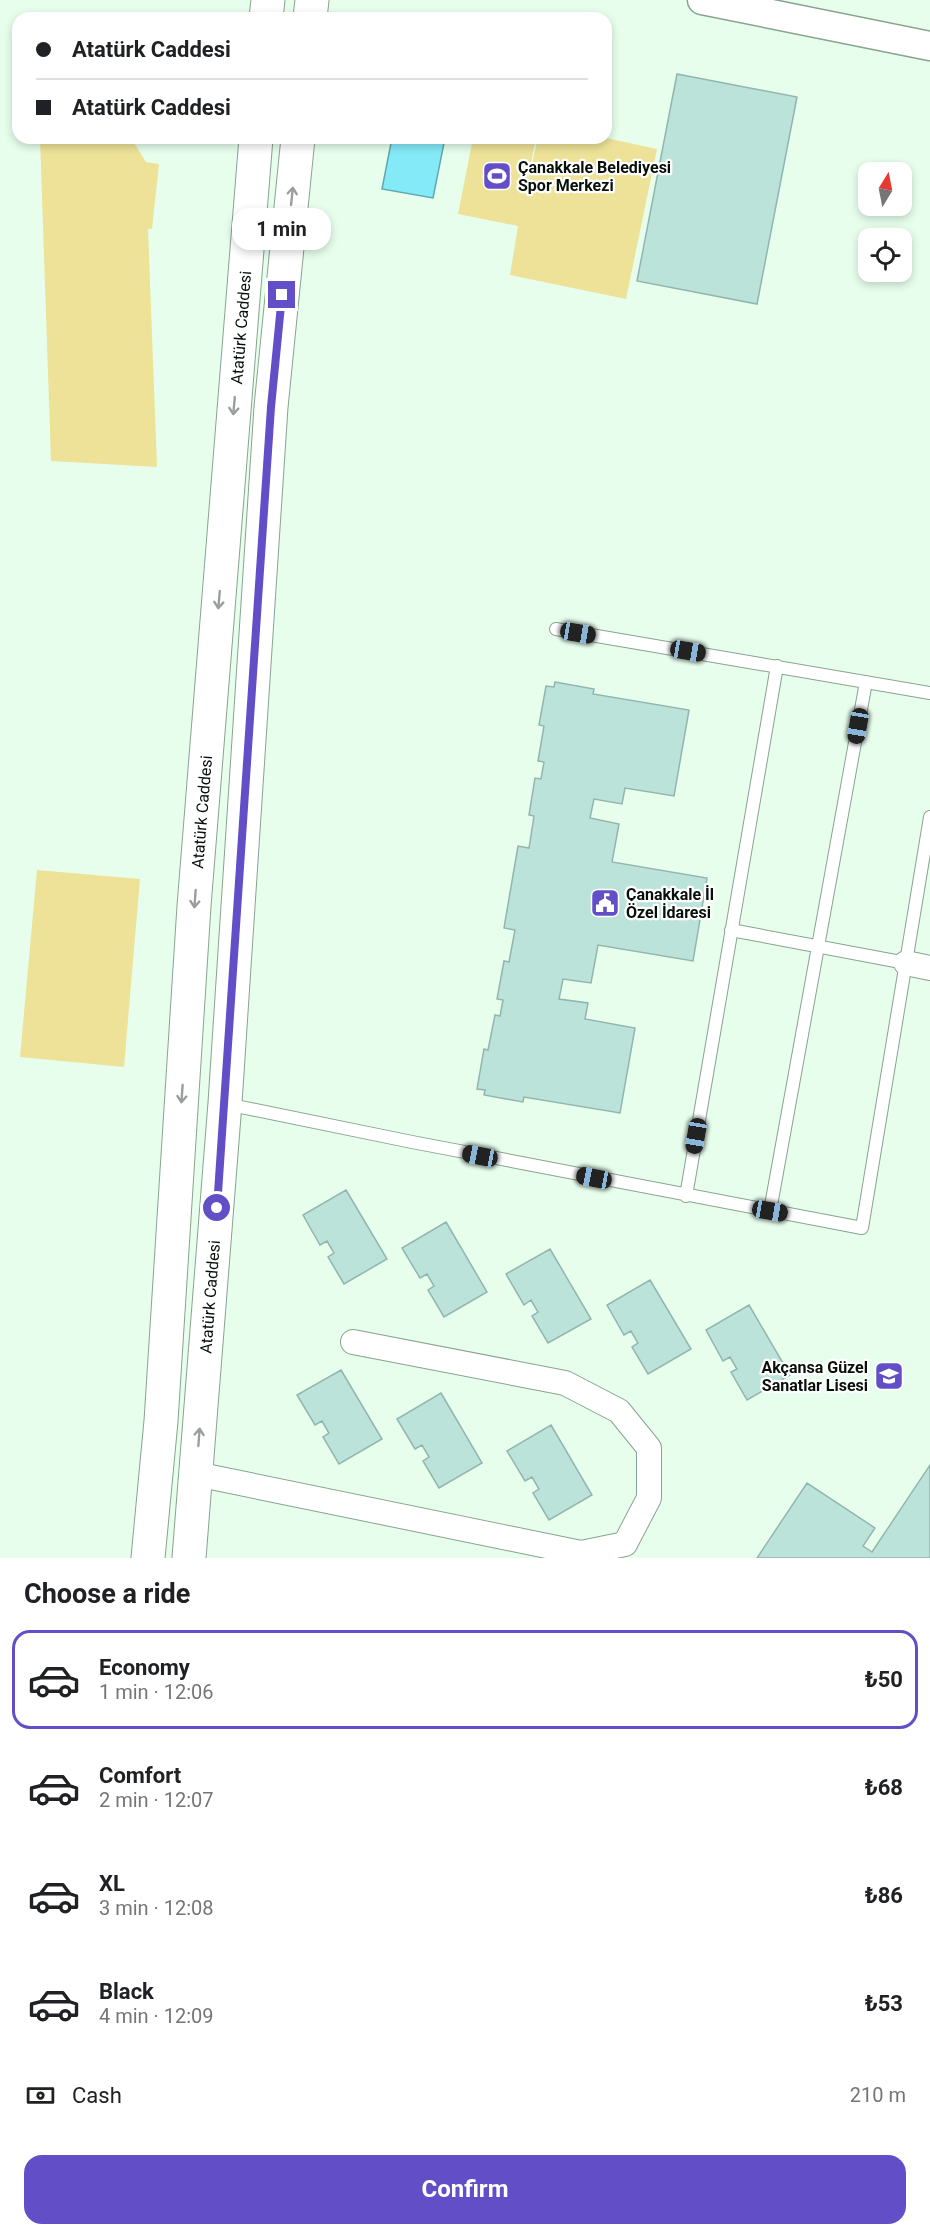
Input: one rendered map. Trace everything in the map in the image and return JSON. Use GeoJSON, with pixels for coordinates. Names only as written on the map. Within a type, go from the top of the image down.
{"type":"FeatureCollection","features":[{"type":"Feature","properties":{"kind":"main road","name":"Atatürk Caddesi"},"geometry":{"type":"LineString","coordinates":[[148,1558],[161,1421],[194,906],[256,144]]}},
{"type":"Feature","properties":{"kind":"main road","name":"Atatürk Caddesi"},"geometry":{"type":"LineString","coordinates":[[189,1558],[225,1103],[271,407],[297,144]]}},
{"type":"Feature","properties":{"kind":"street"},"geometry":{"type":"LineString","coordinates":[[702,0],[930,46]]}},
{"type":"Feature","properties":{"kind":"street"},"geometry":{"type":"LineString","coordinates":[[906,963],[930,968]]}},
{"type":"Feature","properties":{"kind":"street"},"geometry":{"type":"LineString","coordinates":[[196,1474],[581,1553],[625,1544],[649,1498],[649,1448],[619,1411],[565,1383],[353,1342]]}},
{"type":"Feature","properties":{"kind":"lane"},"geometry":{"type":"LineString","coordinates":[[556,629],[930,693]]}},
{"type":"Feature","properties":{"kind":"lane"},"geometry":{"type":"LineString","coordinates":[[686,1196],[777,666]]}},
{"type":"Feature","properties":{"kind":"lane"},"geometry":{"type":"LineString","coordinates":[[770,1211],[866,682]]}},
{"type":"Feature","properties":{"kind":"lane"},"geometry":{"type":"LineString","coordinates":[[225,1103],[686,1196],[862,1228],[930,817]]}},
{"type":"Feature","properties":{"kind":"lane"},"geometry":{"type":"LineString","coordinates":[[731,930],[906,963]]}},
{"type":"Feature","properties":{"kind":"shaded area"},"geometry":{"type":"Polygon","coordinates":[[[612,139],[657,149],[626,299],[510,275],[518,226],[458,214],[472,144],[535,144],[526,188],[537,144],[612,144],[612,139]]]}},
{"type":"Feature","properties":{"kind":"shaded area"},"geometry":{"type":"Polygon","coordinates":[[[40,144],[135,144],[146,162],[159,164],[152,229],[148,229],[157,467],[51,461],[40,144]]]}},
{"type":"Feature","properties":{"kind":"shaded area"},"geometry":{"type":"Polygon","coordinates":[[[37,870],[140,879],[124,1067],[20,1057],[37,870]]]}},
{"type":"Feature","properties":{"kind":"water"},"geometry":{"type":"Polygon","coordinates":[[[391,144],[444,144],[433,198],[382,189],[391,144]]]}},
{"type":"Feature","properties":{"kind":"building"},"geometry":{"type":"Polygon","coordinates":[[[677,74],[797,97],[757,304],[637,281],[677,74]]]}},
{"type":"Feature","properties":{"kind":"building","name":"Çanakkale İl Özel İdaresi"},"geometry":{"type":"Polygon","coordinates":[[[555,682],[594,689],[593,694],[689,710],[674,796],[625,788],[622,804],[594,799],[590,818],[619,824],[612,862],[707,878],[693,961],[598,945],[591,983],[563,979],[559,999],[588,1003],[585,1019],[635,1028],[620,1113],[524,1097],[523,1102],[484,1095],[485,1090],[477,1089],[484,1049],[488,1050],[495,1015],[500,1016],[503,1000],[497,999],[504,961],[509,962],[515,930],[504,928],[518,846],[529,848],[534,816],[529,815],[535,778],[541,779],[544,762],[538,761],[544,726],[539,725],[546,686],[554,687],[555,682]]]}},
{"type":"Feature","properties":{"kind":"building"},"geometry":{"type":"Polygon","coordinates":[[[346,1190],[387,1259],[344,1284],[328,1257],[334,1253],[327,1241],[320,1245],[303,1215],[346,1190]]]}},
{"type":"Feature","properties":{"kind":"building"},"geometry":{"type":"Polygon","coordinates":[[[446,1222],[487,1292],[444,1317],[428,1290],[434,1286],[427,1274],[420,1278],[402,1248],[446,1222]]]}},
{"type":"Feature","properties":{"kind":"building"},"geometry":{"type":"Polygon","coordinates":[[[550,1249],[591,1319],[548,1343],[532,1316],[538,1312],[531,1300],[524,1305],[506,1274],[550,1249]]]}},
{"type":"Feature","properties":{"kind":"building"},"geometry":{"type":"Polygon","coordinates":[[[650,1280],[691,1349],[648,1374],[632,1347],[638,1343],[631,1331],[624,1335],[607,1305],[650,1280]]]}},
{"type":"Feature","properties":{"kind":"building"},"geometry":{"type":"Polygon","coordinates":[[[749,1305],[790,1375],[747,1400],[731,1372],[737,1369],[730,1357],[723,1361],[706,1330],[749,1305]]]}},
{"type":"Feature","properties":{"kind":"building"},"geometry":{"type":"Polygon","coordinates":[[[341,1370],[382,1439],[339,1464],[323,1437],[329,1433],[322,1421],[315,1425],[297,1395],[341,1370]]]}},
{"type":"Feature","properties":{"kind":"building"},"geometry":{"type":"Polygon","coordinates":[[[441,1393],[482,1463],[439,1488],[423,1461],[429,1457],[422,1445],[415,1449],[397,1419],[441,1393]]]}},
{"type":"Feature","properties":{"kind":"building"},"geometry":{"type":"Polygon","coordinates":[[[551,1425],[592,1495],[549,1520],[533,1493],[539,1489],[532,1477],[525,1481],[507,1451],[551,1425]]]}},
{"type":"Feature","properties":{"kind":"building"},"geometry":{"type":"Polygon","coordinates":[[[930,1465],[930,1558],[757,1558],[807,1483],[875,1528],[863,1546],[872,1552],[930,1465]]]}},
{"type":"Feature","properties":{"kind":"place","name":"Çanakkale Belediyesi Spor Merkezi"},"geometry":{"type":"Point","coordinates":[497,176]}},
{"type":"Feature","properties":{"kind":"place","name":"Çanakkale İl Özel İdaresi"},"geometry":{"type":"Point","coordinates":[605,903]}},
{"type":"Feature","properties":{"kind":"place","name":"Akçansa Güzel Sanatlar Lisesi"},"geometry":{"type":"Point","coordinates":[889,1376]}},
{"type":"Feature","properties":{"kind":"route"},"geometry":{"type":"LineString","coordinates":[[217,1208],[271,407],[282,295]]}}]}
